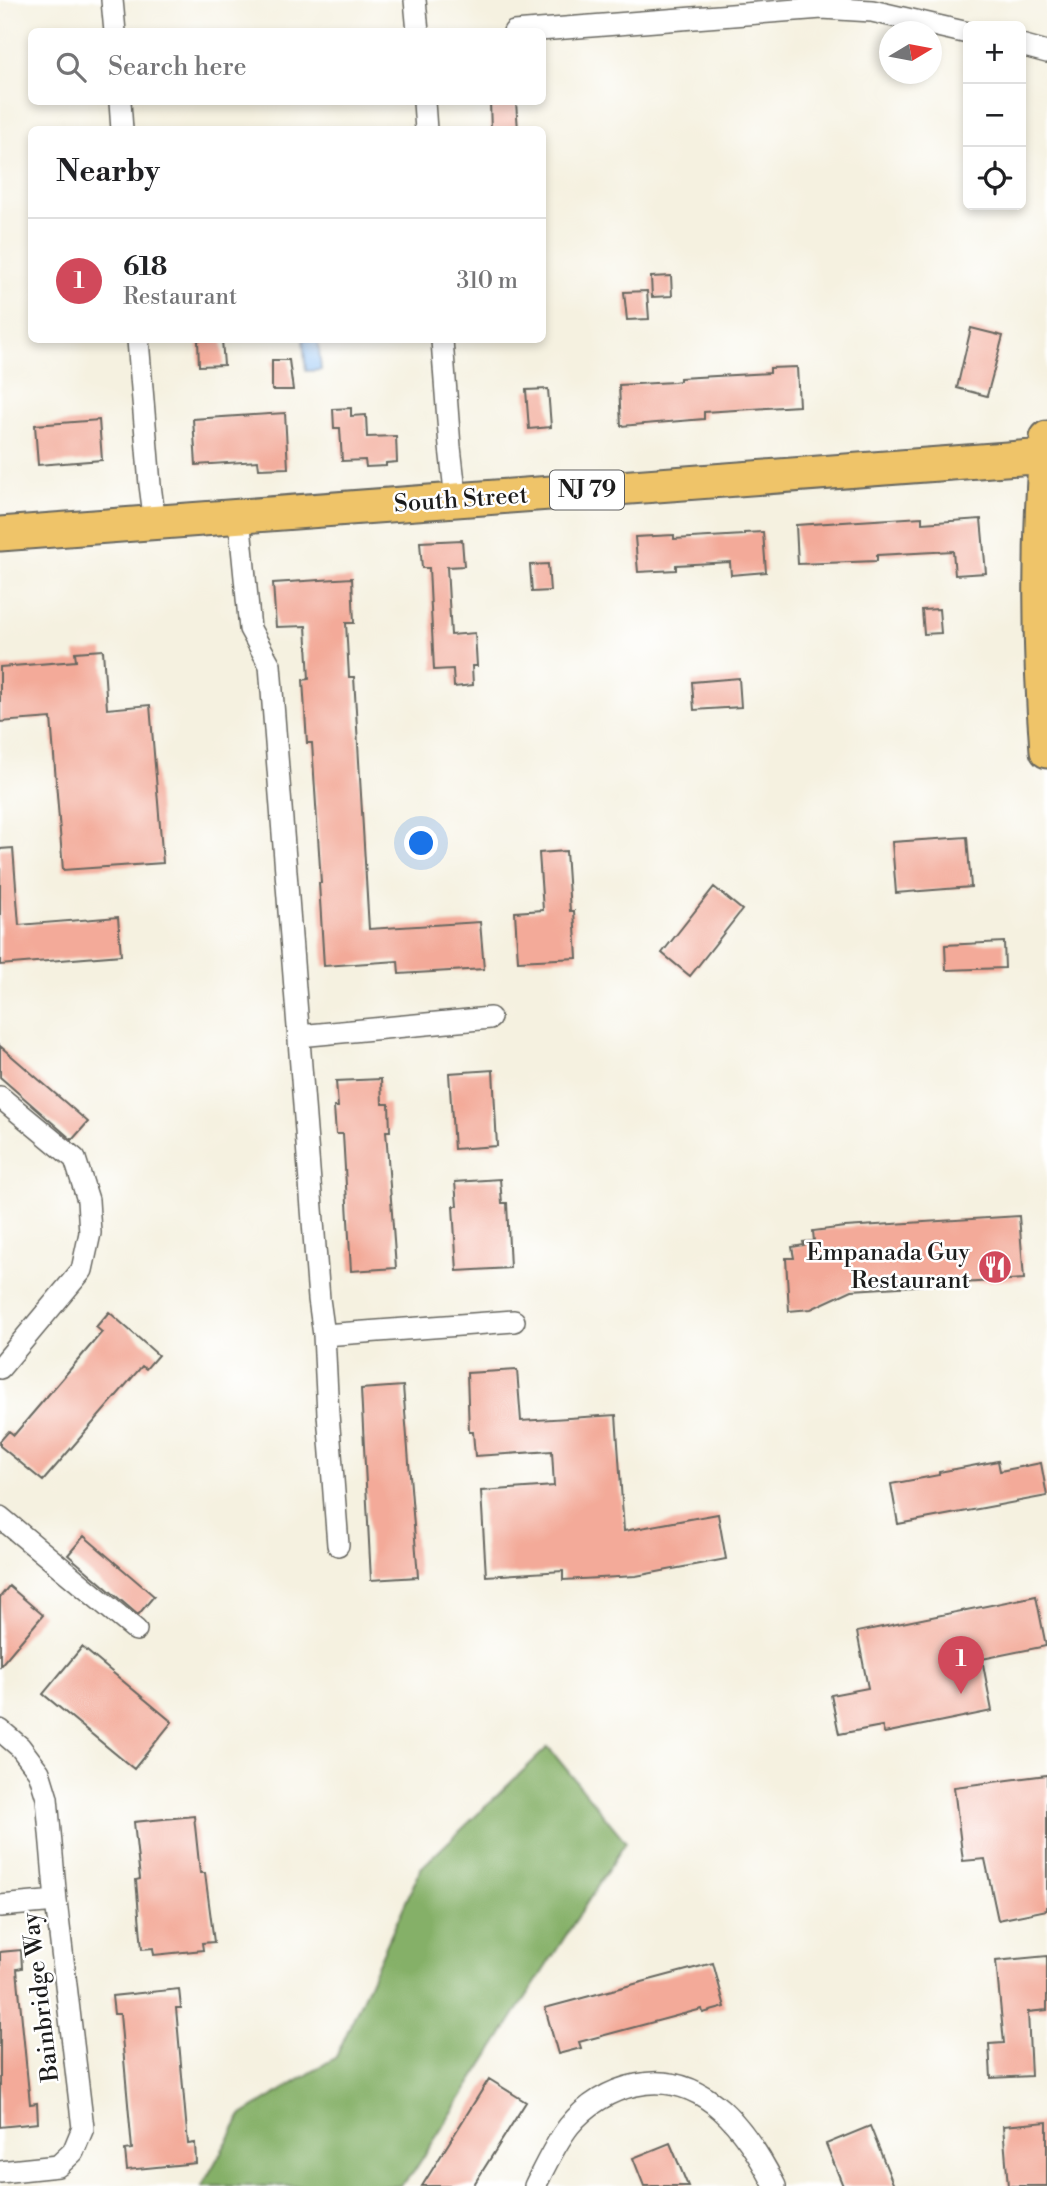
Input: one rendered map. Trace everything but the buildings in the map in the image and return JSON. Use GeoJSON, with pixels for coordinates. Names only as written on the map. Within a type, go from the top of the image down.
{"type":"FeatureCollection","features":[{"type":"Feature","properties":{"kind":"main road","name":"South Street"},"geometry":{"type":"LineString","coordinates":[[0,534],[456,500],[1046,450]]}},
{"type":"Feature","properties":{"kind":"main road"},"geometry":{"type":"LineString","coordinates":[[1046,450],[1040,571],[1041,661],[1047,751]]}},
{"type":"Feature","properties":{"kind":"street"},"geometry":{"type":"LineString","coordinates":[[112,0],[115,28]]}},
{"type":"Feature","properties":{"kind":"street"},"geometry":{"type":"LineString","coordinates":[[415,0],[418,28]]}},
{"type":"Feature","properties":{"kind":"street"},"geometry":{"type":"LineString","coordinates":[[546,28],[733,7],[872,11],[963,32]]}},
{"type":"Feature","properties":{"kind":"street"},"geometry":{"type":"LineString","coordinates":[[1026,47],[1047,52]]}},
{"type":"Feature","properties":{"kind":"street"},"geometry":{"type":"LineString","coordinates":[[120,105],[122,126]]}},
{"type":"Feature","properties":{"kind":"street"},"geometry":{"type":"LineString","coordinates":[[424,105],[426,126]]}},
{"type":"Feature","properties":{"kind":"street"},"geometry":{"type":"LineString","coordinates":[[138,343],[155,523]]}},
{"type":"Feature","properties":{"kind":"street"},"geometry":{"type":"LineString","coordinates":[[442,343],[456,500]]}},
{"type":"Feature","properties":{"kind":"street"},"geometry":{"type":"LineString","coordinates":[[239,516],[250,629],[270,665],[324,1335],[338,1545]]}},
{"type":"Feature","properties":{"kind":"street"},"geometry":{"type":"LineString","coordinates":[[299,1036],[490,1018]]}},
{"type":"Feature","properties":{"kind":"street"},"geometry":{"type":"LineString","coordinates":[[0,1097],[75,1159],[88,1200],[90,1233],[82,1270],[0,1368]]}},
{"type":"Feature","properties":{"kind":"street"},"geometry":{"type":"LineString","coordinates":[[324,1335],[514,1321]]}},
{"type":"Feature","properties":{"kind":"street"},"geometry":{"type":"LineString","coordinates":[[0,1517],[136,1630]]}},
{"type":"Feature","properties":{"kind":"street","name":"Bainbridge Way"},"geometry":{"type":"LineString","coordinates":[[0,1730],[20,1747],[39,1772],[47,1798],[56,1901],[83,2128],[73,2152],[58,2166],[0,2172]]}},
{"type":"Feature","properties":{"kind":"street"},"geometry":{"type":"LineString","coordinates":[[0,1906],[56,1901]]}},
{"type":"Feature","properties":{"kind":"street"},"geometry":{"type":"LineString","coordinates":[[535,2186],[554,2148],[569,2127],[599,2099],[624,2087],[664,2081],[703,2095],[723,2110],[761,2158],[775,2186]]}},
{"type":"Feature","properties":{"kind":"green space"},"geometry":{"type":"Polygon","coordinates":[[[548,1747],[626,1842],[413,2173],[399,2186],[202,2186],[242,2115],[336,2057],[421,1868],[548,1747]]]}},
{"type":"Feature","properties":{"kind":"water"},"geometry":{"type":"Polygon","coordinates":[[[303,343],[318,343],[321,370],[306,371],[303,343]]]}},
{"type":"Feature","properties":{"kind":"place","name":"Empanada Guy Restaurant"},"geometry":{"type":"Point","coordinates":[995,1267]}},
{"type":"Feature","properties":{"kind":"place","name":"618"},"geometry":{"type":"Point","coordinates":[961,1694]}}]}
